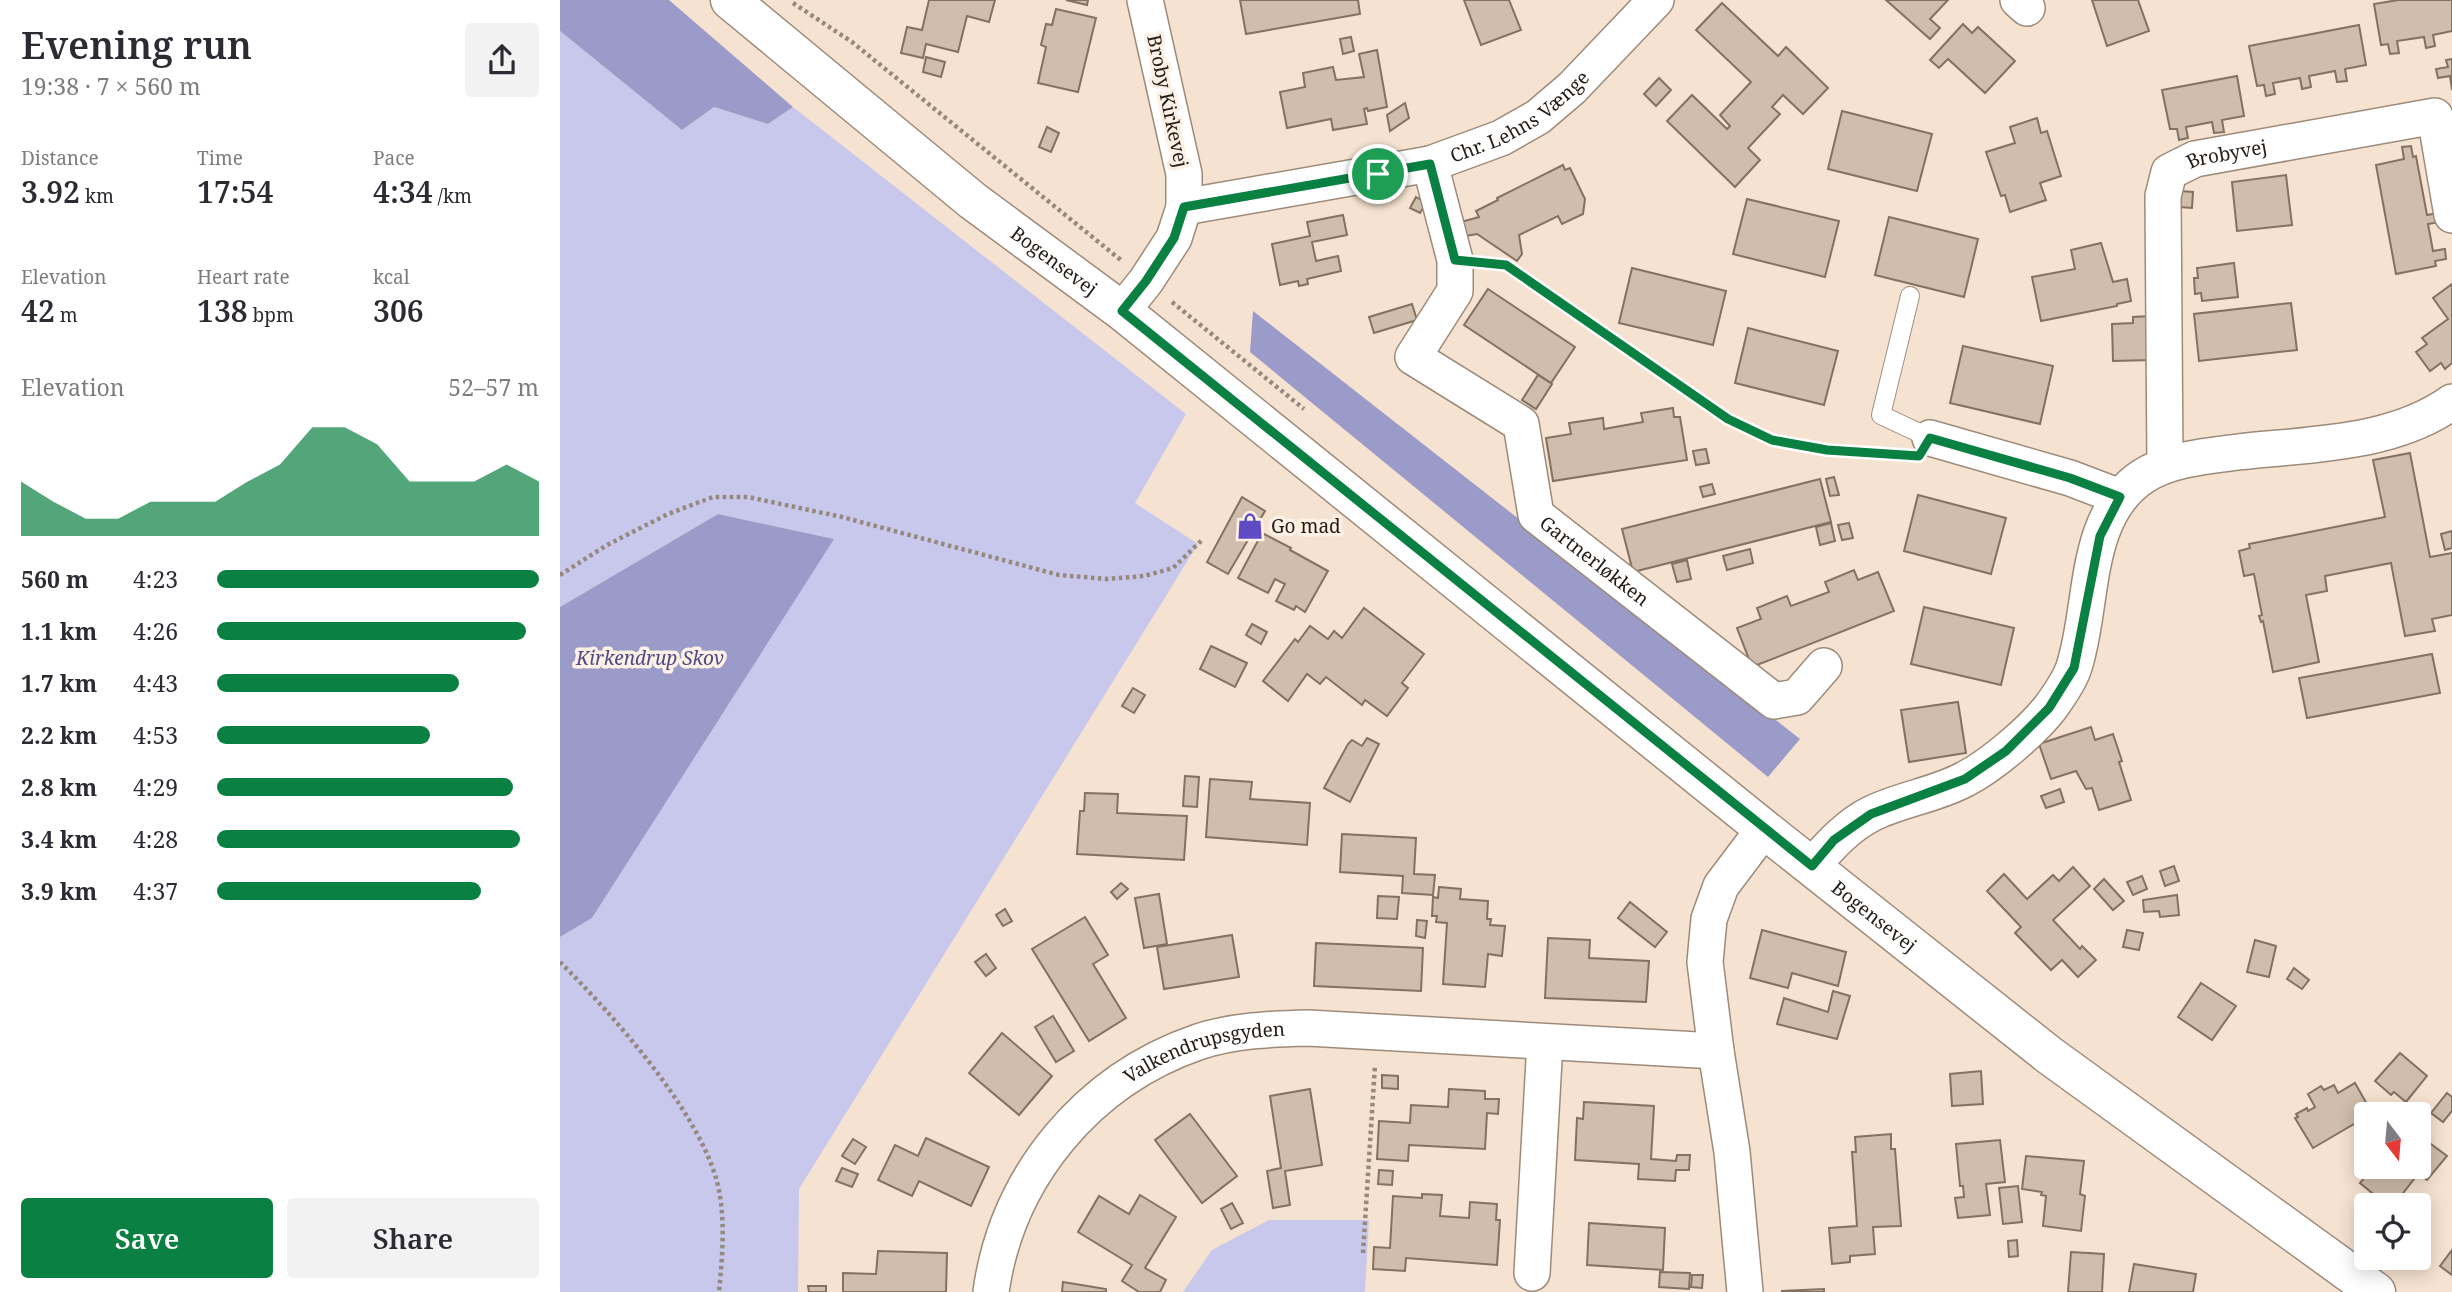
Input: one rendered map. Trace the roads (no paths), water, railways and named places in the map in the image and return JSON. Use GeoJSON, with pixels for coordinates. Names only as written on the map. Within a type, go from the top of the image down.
{"type":"FeatureCollection","features":[{"type":"Feature","properties":{"kind":"main road","name":"Bogensevej"},"geometry":{"type":"LineString","coordinates":[[730,0],[973,201],[1122,311],[1764,829],[2049,1055],[2376,1292]]}},
{"type":"Feature","properties":{"kind":"street","name":"Broby Kirkevej"},"geometry":{"type":"LineString","coordinates":[[1122,311],[1146,281],[1174,238],[1184,207],[1184,174],[1145,0]]}},
{"type":"Feature","properties":{"kind":"street","name":"Chr. Lehns Vænge"},"geometry":{"type":"LineString","coordinates":[[1184,207],[1430,164],[1501,138],[1538,117],[1572,88],[1656,0]]}},
{"type":"Feature","properties":{"kind":"street","name":"Brobyvej"},"geometry":{"type":"LineString","coordinates":[[2165,465],[2163,196],[2169,172],[2195,159],[2435,116],[2452,215]]}},
{"type":"Feature","properties":{"kind":"street","name":"Gartnerløkken"},"geometry":{"type":"LineString","coordinates":[[1430,164],[1455,260],[1455,291],[1413,357],[1521,424],[1536,515],[1774,701],[1797,697],[1824,666]]}},
{"type":"Feature","properties":{"kind":"street"},"geometry":{"type":"LineString","coordinates":[[1812,866],[1834,840],[1871,814],[1965,779],[2006,751],[2049,708],[2074,668],[2100,536],[2120,497],[2141,478],[2165,465],[2205,456],[2355,439],[2448,414]]}},
{"type":"Feature","properties":{"kind":"street"},"geometry":{"type":"LineString","coordinates":[[1930,438],[2070,478],[2120,497]]}},
{"type":"Feature","properties":{"kind":"street"},"geometry":{"type":"LineString","coordinates":[[1745,1292],[1732,1152],[1705,962],[1709,919],[1721,886],[1764,829]]}},
{"type":"Feature","properties":{"kind":"street","name":"Valkendrupsgyden"},"geometry":{"type":"LineString","coordinates":[[991,1292],[994,1271],[1006,1231],[1035,1167],[1076,1118],[1113,1086],[1152,1061],[1199,1042],[1251,1030],[1322,1028],[1716,1051]]}},
{"type":"Feature","properties":{"kind":"street"},"geometry":{"type":"LineString","coordinates":[[1532,1273],[1545,1042]]}},
{"type":"Feature","properties":{"kind":"lane"},"geometry":{"type":"LineString","coordinates":[[1910,296],[1881,415],[1930,438]]}},
{"type":"Feature","properties":{"kind":"place","name":"Go mad"},"geometry":{"type":"Point","coordinates":[1250,526]}},
{"type":"Feature","properties":{"kind":"park label","name":"Kirkendrup Skov"},"geometry":{"type":"Point","coordinates":[650,658]}}]}
